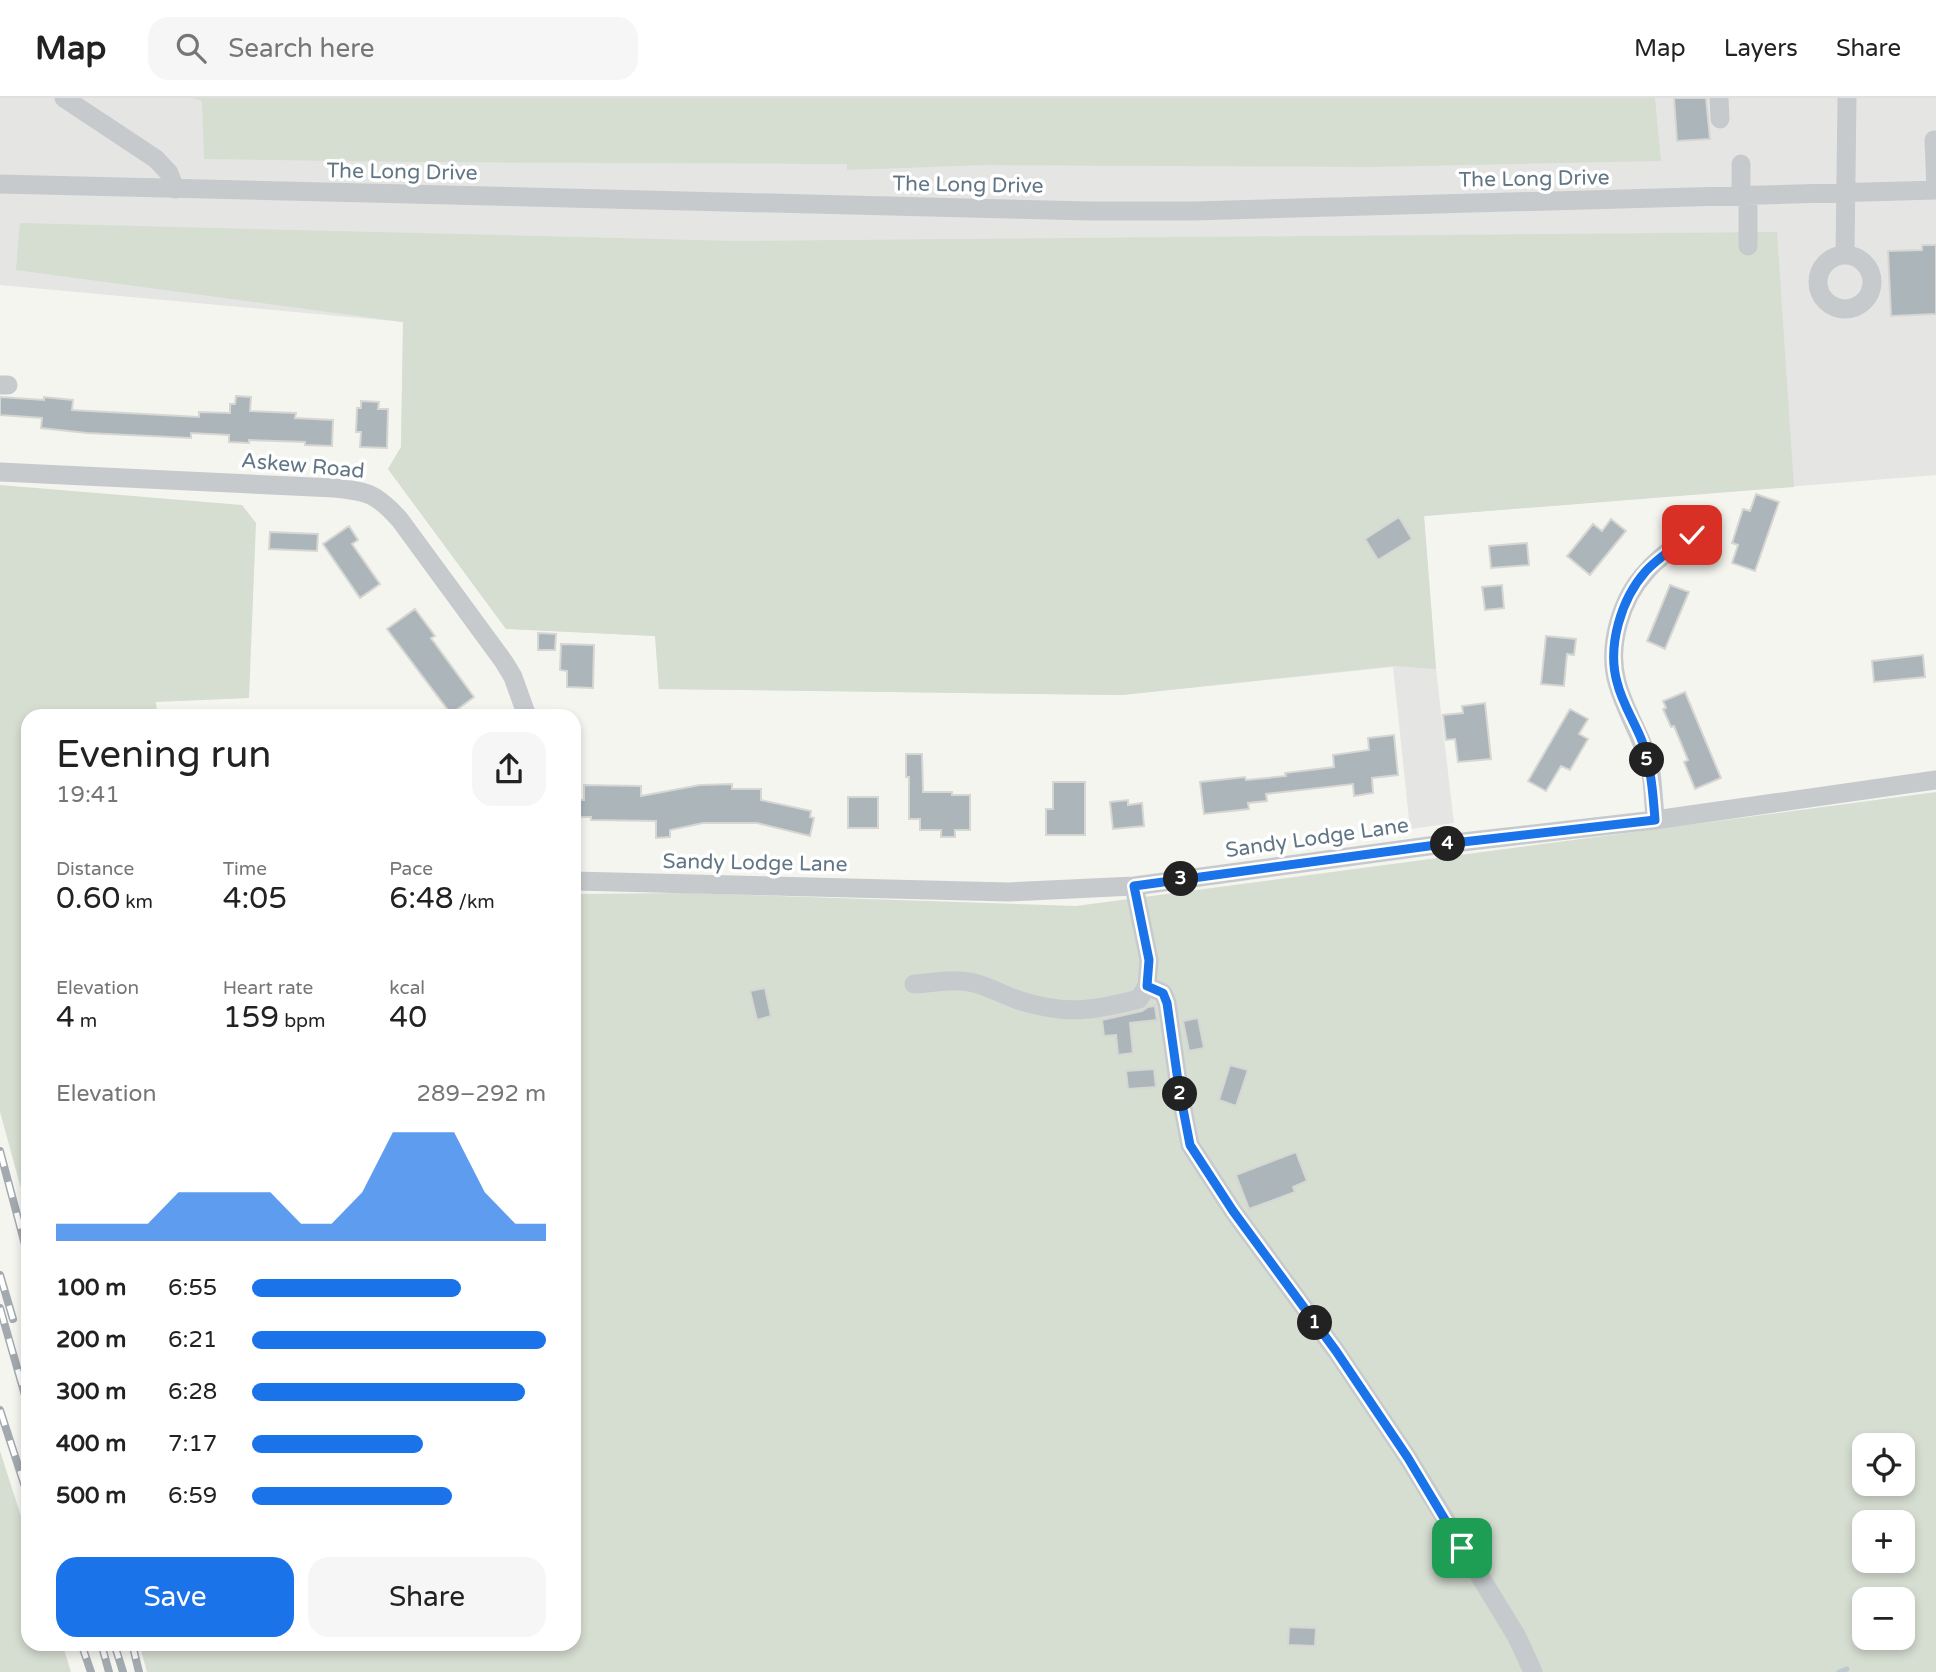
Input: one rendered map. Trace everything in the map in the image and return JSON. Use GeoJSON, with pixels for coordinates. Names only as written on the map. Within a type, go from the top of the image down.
{"type":"FeatureCollection","features":[{"type":"Feature","properties":{"kind":"street"},"geometry":{"type":"LineString","coordinates":[[64,98],[156,159],[169,173],[175,189]]}},
{"type":"Feature","properties":{"kind":"street"},"geometry":{"type":"LineString","coordinates":[[1719,98],[1720,119]]}},
{"type":"Feature","properties":{"kind":"street"},"geometry":{"type":"LineString","coordinates":[[1845,254],[1847,98]]}},
{"type":"Feature","properties":{"kind":"street"},"geometry":{"type":"LineString","coordinates":[[1936,140],[1936,190]]}},
{"type":"Feature","properties":{"kind":"street"},"geometry":{"type":"LineString","coordinates":[[1741,164],[1748,246]]}},
{"type":"Feature","properties":{"kind":"street","name":"The Long Drive"},"geometry":{"type":"LineString","coordinates":[[0,184],[1091,211],[1193,211],[1936,190]]}},
{"type":"Feature","properties":{"kind":"street","name":"Askew Road"},"geometry":{"type":"LineString","coordinates":[[0,472],[334,488],[366,492],[386,504],[400,520],[504,662],[513,677],[524,709]]}},
{"type":"Feature","properties":{"kind":"street"},"geometry":{"type":"LineString","coordinates":[[1655,820],[1648,762],[1642,741],[1616,681],[1615,640],[1626,602],[1635,585],[1668,551],[1692,535]]}},
{"type":"Feature","properties":{"kind":"street","name":"Sandy Lodge Lane"},"geometry":{"type":"LineString","coordinates":[[581,881],[1008,892],[1134,886],[1436,845],[1655,820],[1936,780]]}},
{"type":"Feature","properties":{"kind":"street"},"geometry":{"type":"LineString","coordinates":[[914,984],[957,981],[975,983],[1018,1000],[1053,1009],[1095,1010],[1139,999],[1147,986],[1149,960],[1134,886]]}},
{"type":"Feature","properties":{"kind":"street"},"geometry":{"type":"LineString","coordinates":[[1147,986],[1163,993],[1167,1003],[1190,1145],[1233,1211],[1336,1351],[1408,1458],[1517,1637],[1533,1672]]}},
{"type":"Feature","properties":{"kind":"shaded area"},"geometry":{"type":"Polygon","coordinates":[[[0,98],[1936,98],[1936,475],[1424,516],[1436,669],[1454,823],[1410,829],[1393,667],[1122,695],[659,689],[655,636],[506,629],[388,469],[401,447],[403,322],[0,285],[0,98]]]}},
{"type":"Feature","properties":{"kind":"shaded area"},"geometry":{"type":"Polygon","coordinates":[[[192,98],[1655,98],[1661,161],[1372,167],[985,165],[847,170],[847,164],[204,159],[202,101],[192,98]]]}},
{"type":"Feature","properties":{"kind":"shaded area"},"geometry":{"type":"Polygon","coordinates":[[[20,223],[736,241],[1777,232],[1794,487],[1424,516],[1436,669],[1394,666],[1122,695],[659,689],[655,636],[506,629],[388,469],[401,447],[403,322],[16,270],[20,223]]]}},
{"type":"Feature","properties":{"kind":"shaded area"},"geometry":{"type":"Polygon","coordinates":[[[0,485],[242,505],[256,523],[249,698],[156,702],[156,709],[21,709],[21,1188],[0,1112],[0,485]]]}},
{"type":"Feature","properties":{"kind":"shaded area"},"geometry":{"type":"Polygon","coordinates":[[[1936,792],[1936,1672],[147,1672],[141,1651],[581,1651],[581,894],[689,893],[1076,906],[1936,792]]]}},
{"type":"Feature","properties":{"kind":"shaded area"},"geometry":{"type":"Polygon","coordinates":[[[0,1451],[21,1516],[21,1651],[64,1651],[71,1672],[0,1672],[0,1451]]]}},
{"type":"Feature","properties":{"kind":"building"},"geometry":{"type":"Polygon","coordinates":[[[1674,98],[1706,98],[1710,139],[1677,141],[1674,98]]]}},
{"type":"Feature","properties":{"kind":"building"},"geometry":{"type":"Polygon","coordinates":[[[1922,245],[1936,245],[1936,314],[1891,316],[1888,251],[1922,250],[1922,245]]]}},
{"type":"Feature","properties":{"kind":"building"},"geometry":{"type":"Polygon","coordinates":[[[236,396],[251,397],[250,411],[296,413],[295,418],[333,420],[332,446],[305,445],[305,442],[229,442],[229,435],[191,433],[191,438],[87,433],[41,428],[42,418],[0,415],[0,397],[44,400],[44,397],[73,400],[72,410],[199,417],[199,412],[230,413],[230,404],[235,404],[236,396]]]}},
{"type":"Feature","properties":{"kind":"building"},"geometry":{"type":"Polygon","coordinates":[[[361,401],[379,402],[378,409],[388,409],[387,448],[360,447],[361,432],[356,432],[357,408],[361,408],[361,401]]]}},
{"type":"Feature","properties":{"kind":"building"},"geometry":{"type":"Polygon","coordinates":[[[1756,494],[1779,502],[1755,571],[1732,563],[1738,545],[1732,543],[1743,509],[1750,511],[1756,494]]]}},
{"type":"Feature","properties":{"kind":"building"},"geometry":{"type":"Polygon","coordinates":[[[1399,517],[1412,539],[1378,560],[1365,539],[1399,517]]]}},
{"type":"Feature","properties":{"kind":"building"},"geometry":{"type":"Polygon","coordinates":[[[1611,519],[1626,531],[1590,575],[1567,556],[1593,524],[1602,531],[1611,519]]]}},
{"type":"Feature","properties":{"kind":"building"},"geometry":{"type":"Polygon","coordinates":[[[349,526],[358,540],[352,544],[380,584],[360,598],[323,544],[349,526]]]}},
{"type":"Feature","properties":{"kind":"building"},"geometry":{"type":"Polygon","coordinates":[[[270,532],[318,534],[317,551],[269,549],[270,532]]]}},
{"type":"Feature","properties":{"kind":"building"},"geometry":{"type":"Polygon","coordinates":[[[1527,543],[1529,565],[1491,568],[1489,546],[1527,543]]]}},
{"type":"Feature","properties":{"kind":"building"},"geometry":{"type":"Polygon","coordinates":[[[1502,585],[1504,608],[1485,610],[1482,587],[1502,585]]]}},
{"type":"Feature","properties":{"kind":"building"},"geometry":{"type":"Polygon","coordinates":[[[1670,585],[1689,592],[1665,649],[1647,641],[1670,585]]]}},
{"type":"Feature","properties":{"kind":"building"},"geometry":{"type":"Polygon","coordinates":[[[415,609],[435,636],[431,638],[474,697],[458,709],[447,709],[387,629],[415,609]]]}},
{"type":"Feature","properties":{"kind":"building"},"geometry":{"type":"Polygon","coordinates":[[[538,633],[556,634],[555,650],[538,650],[538,633]]]}},
{"type":"Feature","properties":{"kind":"building"},"geometry":{"type":"Polygon","coordinates":[[[1546,636],[1576,639],[1574,655],[1567,654],[1564,686],[1541,684],[1546,636]]]}},
{"type":"Feature","properties":{"kind":"building"},"geometry":{"type":"Polygon","coordinates":[[[561,644],[594,645],[593,688],[567,687],[567,671],[560,670],[561,644]]]}},
{"type":"Feature","properties":{"kind":"building"},"geometry":{"type":"Polygon","coordinates":[[[1923,655],[1925,677],[1874,682],[1872,661],[1923,655]]]}},
{"type":"Feature","properties":{"kind":"building"},"geometry":{"type":"Polygon","coordinates":[[[1685,692],[1721,778],[1695,789],[1684,762],[1688,760],[1674,726],[1671,727],[1663,709],[1666,708],[1663,701],[1685,692]]]}},
{"type":"Feature","properties":{"kind":"building"},"geometry":{"type":"Polygon","coordinates":[[[1485,703],[1491,759],[1458,762],[1455,739],[1446,740],[1443,715],[1463,713],[1462,706],[1485,703]]]}},
{"type":"Feature","properties":{"kind":"building"},"geometry":{"type":"Polygon","coordinates":[[[1570,709],[1588,719],[1579,734],[1588,739],[1570,770],[1561,766],[1546,791],[1528,781],[1570,709]]]}},
{"type":"Feature","properties":{"kind":"building"},"geometry":{"type":"Polygon","coordinates":[[[1394,735],[1398,775],[1372,778],[1373,793],[1354,796],[1353,784],[1266,794],[1267,801],[1248,803],[1249,809],[1204,814],[1200,782],[1286,776],[1285,773],[1334,767],[1333,755],[1369,750],[1368,738],[1394,735]]]}},
{"type":"Feature","properties":{"kind":"building"},"geometry":{"type":"Polygon","coordinates":[[[906,754],[922,754],[923,792],[970,795],[970,830],[955,830],[955,837],[941,837],[941,830],[920,830],[920,819],[909,819],[906,754]]]}},
{"type":"Feature","properties":{"kind":"building"},"geometry":{"type":"Polygon","coordinates":[[[1053,782],[1085,782],[1085,835],[1046,835],[1046,809],[1053,809],[1053,782]]]}},
{"type":"Feature","properties":{"kind":"building"},"geometry":{"type":"Polygon","coordinates":[[[732,784],[732,789],[761,789],[761,800],[811,811],[810,817],[814,818],[810,836],[757,823],[703,823],[670,830],[670,837],[656,838],[656,821],[591,820],[591,817],[581,817],[584,785],[641,786],[641,796],[700,785],[732,784]]]}},
{"type":"Feature","properties":{"kind":"building"},"geometry":{"type":"Polygon","coordinates":[[[848,797],[878,797],[878,828],[848,828],[848,797]]]}},
{"type":"Feature","properties":{"kind":"building"},"geometry":{"type":"Polygon","coordinates":[[[1128,800],[1128,805],[1142,803],[1144,826],[1113,829],[1110,802],[1128,800]]]}},
{"type":"Feature","properties":{"kind":"building"},"geometry":{"type":"Polygon","coordinates":[[[765,988],[771,1016],[757,1020],[750,991],[765,988]]]}},
{"type":"Feature","properties":{"kind":"building"},"geometry":{"type":"Polygon","coordinates":[[[1155,1006],[1157,1020],[1130,1023],[1133,1053],[1118,1055],[1116,1035],[1104,1036],[1102,1020],[1155,1006]]]}},
{"type":"Feature","properties":{"kind":"building"},"geometry":{"type":"Polygon","coordinates":[[[1198,1018],[1204,1048],[1189,1051],[1183,1021],[1198,1018]]]}},
{"type":"Feature","properties":{"kind":"building"},"geometry":{"type":"Polygon","coordinates":[[[1230,1065],[1248,1070],[1236,1106],[1219,1100],[1230,1065]]]}},
{"type":"Feature","properties":{"kind":"building"},"geometry":{"type":"Polygon","coordinates":[[[1154,1069],[1156,1087],[1128,1089],[1126,1071],[1154,1069]]]}},
{"type":"Feature","properties":{"kind":"building"},"geometry":{"type":"Polygon","coordinates":[[[1296,1152],[1307,1181],[1293,1187],[1295,1192],[1249,1209],[1236,1175],[1296,1152]]]}},
{"type":"Feature","properties":{"kind":"building"},"geometry":{"type":"Polygon","coordinates":[[[1289,1627],[1316,1628],[1315,1646],[1288,1645],[1289,1627]]]}},
{"type":"Feature","properties":{"kind":"waterway"},"geometry":{"type":"LineString","coordinates":[[1839,1672],[1847,1669]]}},
{"type":"Feature","properties":{"kind":"railway"},"geometry":{"type":"LineString","coordinates":[[0,1151],[21,1230]]}},
{"type":"Feature","properties":{"kind":"railway"},"geometry":{"type":"LineString","coordinates":[[0,1275],[13,1319]]}},
{"type":"Feature","properties":{"kind":"railway"},"geometry":{"type":"LineString","coordinates":[[0,1308],[21,1382]]}},
{"type":"Feature","properties":{"kind":"railway"},"geometry":{"type":"LineString","coordinates":[[0,1410],[21,1474]]}},
{"type":"Feature","properties":{"kind":"railway"},"geometry":{"type":"LineString","coordinates":[[84,1651],[91,1672]]}},
{"type":"Feature","properties":{"kind":"railway"},"geometry":{"type":"LineString","coordinates":[[103,1651],[109,1672]]}},
{"type":"Feature","properties":{"kind":"railway"},"geometry":{"type":"LineString","coordinates":[[116,1651],[123,1672]]}},
{"type":"Feature","properties":{"kind":"railway"},"geometry":{"type":"LineString","coordinates":[[134,1651],[139,1672]]}},
{"type":"Feature","properties":{"kind":"route"},"geometry":{"type":"LineString","coordinates":[[1462,1548],[1408,1458],[1336,1351],[1233,1211],[1190,1145],[1167,1003],[1163,993],[1147,986],[1149,960],[1134,886],[1436,845],[1655,820],[1650,772],[1642,741],[1616,681],[1615,640],[1626,602],[1635,585],[1668,551],[1692,535]]}}]}
